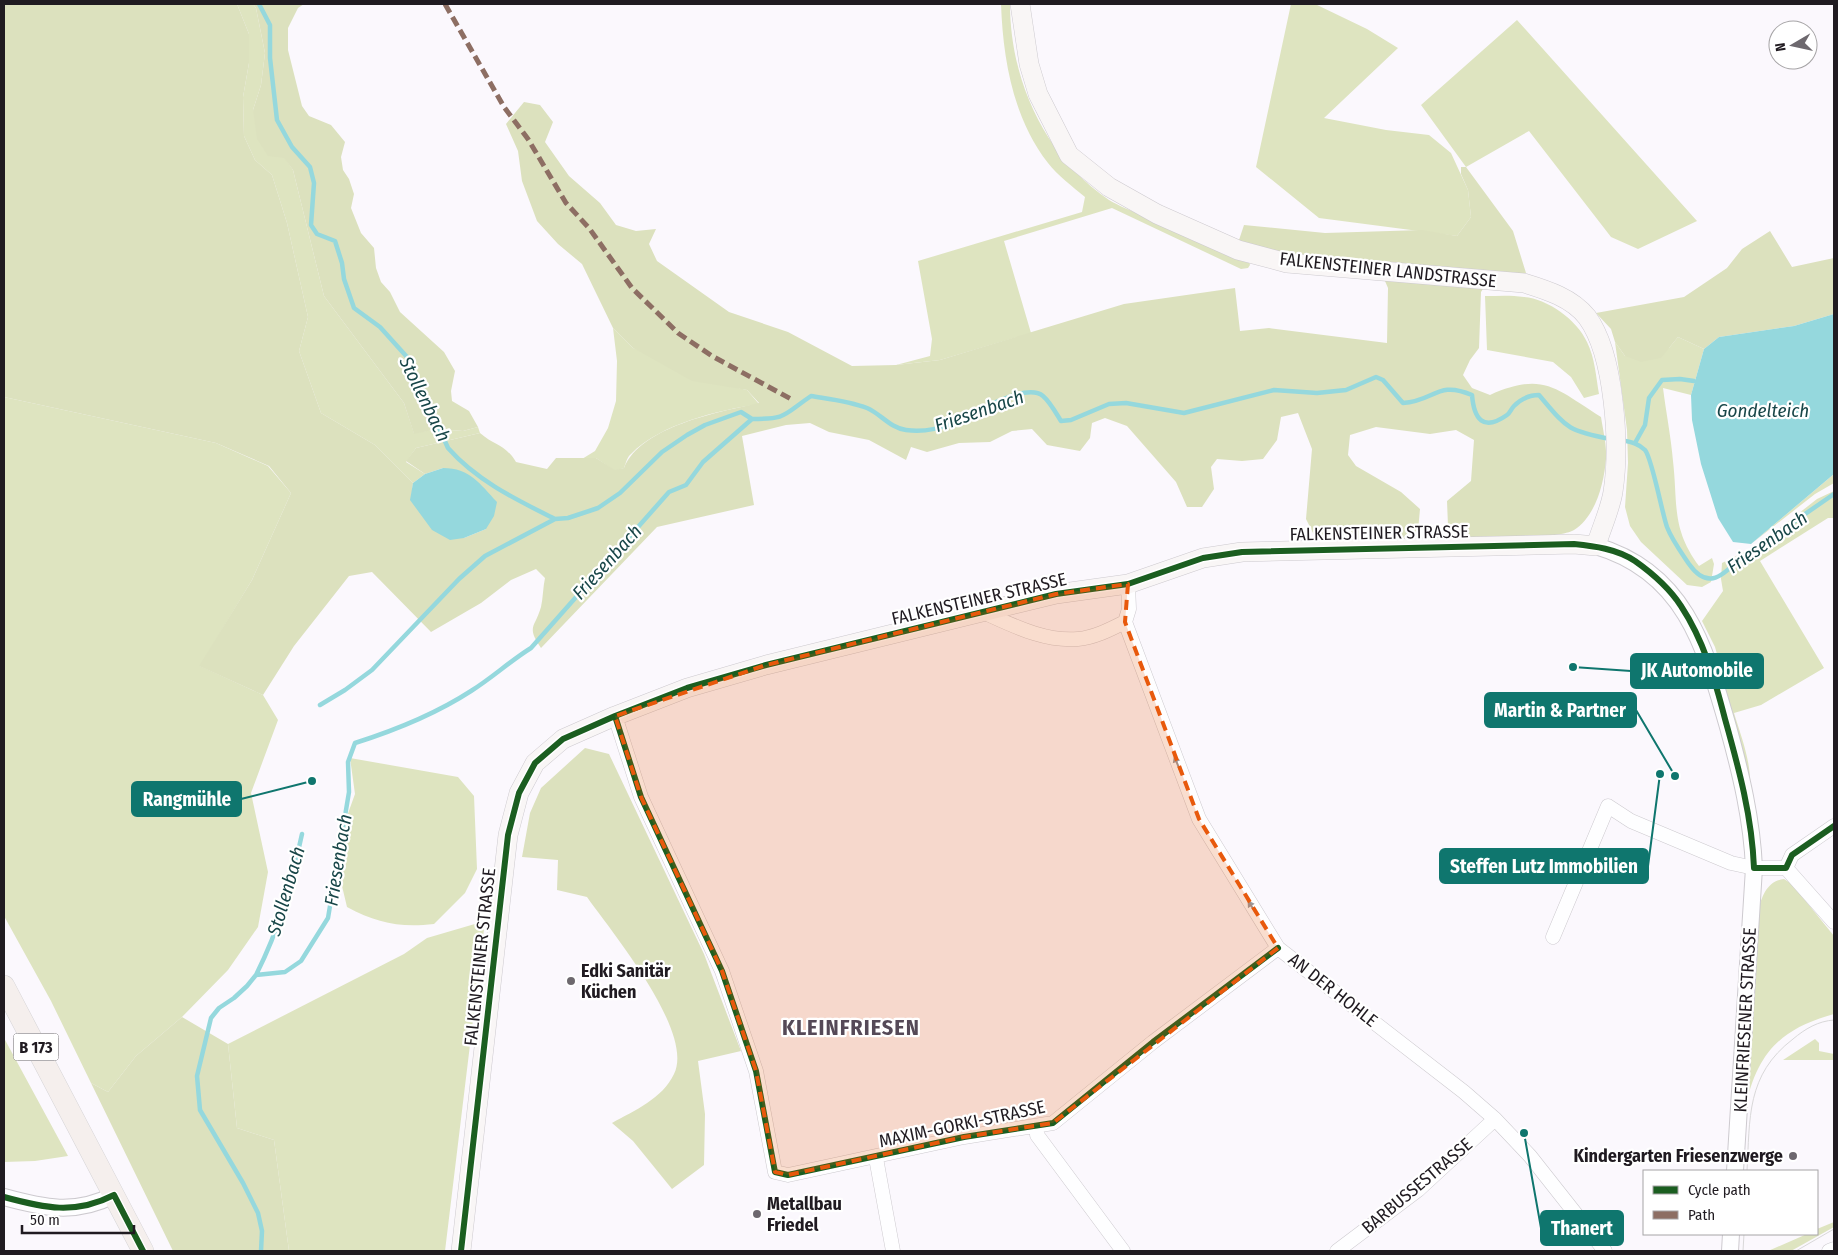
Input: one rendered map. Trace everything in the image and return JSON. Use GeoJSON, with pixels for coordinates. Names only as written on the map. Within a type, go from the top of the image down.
{"type":"FeatureCollection","features":[{"type":"Feature","properties":{"kind":"main road","name":"FALKENSTEINER LANDSTRASSE"},"geometry":{"type":"LineString","coordinates":[[1020,4],[1029,64],[1038,94],[1052,125],[1069,155],[1109,187],[1157,214],[1230,246],[1287,263],[1524,283],[1548,290],[1569,301],[1586,316],[1599,337],[1608,367],[1614,413],[1616,458],[1613,493],[1596,546]]}},
{"type":"Feature","properties":{"kind":"main road","name":"FALKENSTEINER STRASSE"},"geometry":{"type":"LineString","coordinates":[[462,1251],[508,835],[519,793],[535,763],[563,739],[687,688],[766,665],[985,613],[1056,594],[1128,584],[1203,558],[1242,552],[1574,544],[1596,546]]}},
{"type":"Feature","properties":{"kind":"main road","name":"B 173"},"geometry":{"type":"LineString","coordinates":[[4,986],[143,1251]]}},
{"type":"Feature","properties":{"kind":"street","name":"KLEINFRIESENER STRASSE"},"geometry":{"type":"LineString","coordinates":[[1596,546],[1634,560],[1657,578],[1681,606],[1697,634],[1710,665],[1746,801],[1752,835],[1754,868],[1735,1170]]}},
{"type":"Feature","properties":{"kind":"street","name":"AN DER HOHLE"},"geometry":{"type":"LineString","coordinates":[[1128,584],[1129,609],[1126,622],[1199,819],[1278,948],[1464,1092],[1495,1119],[1530,1156],[1605,1251]]}},
{"type":"Feature","properties":{"kind":"street"},"geometry":{"type":"LineString","coordinates":[[985,613],[1048,638],[1079,639],[1100,633],[1126,622]]}},
{"type":"Feature","properties":{"kind":"street","name":"MAXIM-GORKI-STRASSE"},"geometry":{"type":"LineString","coordinates":[[615,716],[641,797],[722,971],[756,1071],[775,1172],[788,1175],[876,1158],[964,1137],[1037,1127],[1052,1123],[1153,1042],[1278,948]]}},
{"type":"Feature","properties":{"kind":"street"},"geometry":{"type":"LineString","coordinates":[[1553,936],[1608,806],[1631,821],[1731,863],[1754,868],[1786,868],[1834,922]]}},
{"type":"Feature","properties":{"kind":"street"},"geometry":{"type":"LineString","coordinates":[[1786,868],[1792,855],[1834,826]]}},
{"type":"Feature","properties":{"kind":"street","name":"BARBUSSESTRASSE"},"geometry":{"type":"LineString","coordinates":[[1337,1251],[1418,1190],[1495,1119]]}},
{"type":"Feature","properties":{"kind":"street"},"geometry":{"type":"LineString","coordinates":[[1037,1127],[1037,1135],[1123,1251]]}},
{"type":"Feature","properties":{"kind":"street"},"geometry":{"type":"LineString","coordinates":[[876,1158],[893,1251]]}},
{"type":"Feature","properties":{"kind":"street"},"geometry":{"type":"LineString","coordinates":[[4,1197],[40,1207],[68,1208],[96,1204],[114,1195]]}},
{"type":"Feature","properties":{"kind":"street"},"geometry":{"type":"LineString","coordinates":[[1730,1251],[1731,1235]]}},
{"type":"Feature","properties":{"kind":"street"},"geometry":{"type":"LineString","coordinates":[[1829,1251],[1834,1248]]}},
{"type":"Feature","properties":{"kind":"highlighted area"},"geometry":{"type":"Polygon","coordinates":[[[1128,584],[1125,622],[1199,819],[1278,948],[1053,1123],[964,1137],[788,1175],[775,1172],[756,1071],[722,971],[641,797],[615,716],[766,665],[1056,594],[1128,584]]]}},
{"type":"Feature","properties":{"kind":"green space"},"geometry":{"type":"Polygon","coordinates":[[[4,4],[237,4],[249,34],[249,63],[243,97],[244,136],[255,160],[272,175],[287,223],[308,317],[299,351],[321,413],[375,445],[413,483],[411,500],[464,538],[486,529],[443,468],[425,474],[406,461],[416,448],[480,433],[504,448],[516,462],[547,469],[556,458],[596,458],[615,470],[624,468],[633,454],[647,441],[664,431],[703,416],[759,403],[747,390],[692,381],[633,348],[613,328],[582,264],[558,244],[537,221],[522,181],[518,151],[506,124],[524,102],[540,105],[553,122],[545,142],[569,176],[600,203],[616,225],[636,231],[656,229],[649,244],[657,261],[729,312],[788,332],[852,366],[896,365],[940,360],[1124,304],[1235,288],[1240,331],[1269,328],[1387,343],[1388,288],[1379,267],[1256,251],[1238,243],[1244,225],[1325,233],[1422,230],[1457,236],[1471,217],[1468,190],[1461,174],[1461,167],[1466,167],[1513,231],[1526,273],[1493,273],[1481,292],[1479,348],[1470,360],[1463,375],[1472,388],[1490,395],[1524,384],[1549,386],[1601,417],[1606,454],[1605,468],[1598,498],[1582,524],[1566,533],[1536,537],[1456,541],[1448,526],[1447,501],[1471,481],[1474,440],[1456,430],[1430,434],[1376,427],[1350,435],[1348,455],[1356,466],[1401,492],[1420,509],[1418,531],[1412,543],[1317,541],[1306,519],[1312,449],[1298,413],[1281,417],[1277,440],[1263,459],[1242,461],[1217,459],[1211,467],[1214,489],[1202,507],[1187,507],[1176,482],[1127,426],[1105,418],[1092,423],[1090,438],[1080,451],[1047,445],[1032,429],[1012,431],[990,442],[959,443],[927,452],[911,447],[906,460],[869,440],[829,432],[810,423],[786,425],[742,436],[754,505],[657,527],[541,648],[536,641],[533,627],[541,607],[545,578],[536,569],[511,580],[481,603],[431,632],[372,572],[349,576],[294,646],[263,695],[199,666],[252,580],[291,493],[269,466],[216,443],[4,397],[4,4]]]}},
{"type":"Feature","properties":{"kind":"green space"},"geometry":{"type":"Polygon","coordinates":[[[237,4],[253,4],[256,8],[265,53],[261,85],[253,110],[293,170],[324,296],[404,403],[414,433],[438,429],[463,431],[478,427],[480,433],[416,448],[406,462],[425,474],[413,483],[375,445],[321,413],[299,351],[308,317],[287,223],[272,175],[255,160],[244,136],[243,97],[249,63],[249,34],[237,4]]]}},
{"type":"Feature","properties":{"kind":"green space"},"geometry":{"type":"Polygon","coordinates":[[[253,4],[304,4],[298,8],[288,28],[288,50],[302,106],[309,116],[331,125],[345,142],[341,157],[343,170],[349,179],[354,194],[351,208],[361,233],[374,248],[376,268],[381,282],[390,292],[400,312],[444,352],[455,371],[451,391],[452,401],[469,411],[478,427],[463,431],[438,429],[414,434],[404,403],[324,296],[293,170],[284,158],[268,156],[257,139],[253,110],[261,85],[265,53],[256,8],[253,4]]]}},
{"type":"Feature","properties":{"kind":"green space"},"geometry":{"type":"Polygon","coordinates":[[[1001,4],[1010,4],[1016,61],[1024,88],[1036,114],[1050,139],[1067,162],[1086,182],[1109,200],[1249,261],[1250,265],[1248,268],[1241,269],[1112,208],[1004,241],[1031,333],[940,360],[896,365],[930,356],[932,339],[918,261],[1082,212],[1085,197],[1061,177],[1048,163],[1036,146],[1018,107],[1004,46],[1001,4]]]}},
{"type":"Feature","properties":{"kind":"green space"},"geometry":{"type":"Polygon","coordinates":[[[1291,4],[1315,4],[1367,29],[1398,48],[1324,118],[1386,130],[1429,135],[1451,153],[1468,190],[1471,217],[1457,236],[1319,218],[1256,167],[1291,4]]]}},
{"type":"Feature","properties":{"kind":"green space"},"geometry":{"type":"Polygon","coordinates":[[[1517,20],[1697,221],[1638,249],[1611,237],[1529,131],[1466,167],[1421,105],[1517,20]]]}},
{"type":"Feature","properties":{"kind":"green space"},"geometry":{"type":"Polygon","coordinates":[[[1770,231],[1792,267],[1834,258],[1834,314],[1794,326],[1719,337],[1704,349],[1678,337],[1661,358],[1641,362],[1625,356],[1615,342],[1611,329],[1596,313],[1684,297],[1727,268],[1742,249],[1770,231]]]}},
{"type":"Feature","properties":{"kind":"green space"},"geometry":{"type":"Polygon","coordinates":[[[1485,296],[1514,296],[1533,299],[1552,306],[1561,312],[1576,326],[1590,348],[1599,394],[1584,398],[1571,377],[1553,362],[1487,350],[1485,296]]]}},
{"type":"Feature","properties":{"kind":"green space"},"geometry":{"type":"Polygon","coordinates":[[[613,328],[633,348],[725,385],[747,390],[759,404],[726,410],[691,420],[658,434],[643,443],[630,455],[624,468],[615,471],[596,458],[582,459],[595,451],[608,428],[616,401],[617,361],[613,328]]]}},
{"type":"Feature","properties":{"kind":"green space"},"geometry":{"type":"Polygon","coordinates":[[[1678,337],[1704,349],[1691,395],[1663,388],[1672,452],[1677,515],[1680,527],[1684,540],[1699,566],[1712,558],[1714,564],[1711,582],[1702,587],[1687,585],[1641,542],[1630,526],[1625,507],[1628,463],[1627,430],[1615,342],[1625,356],[1669,348],[1678,337]]]}},
{"type":"Feature","properties":{"kind":"green space"},"geometry":{"type":"Polygon","coordinates":[[[4,397],[216,443],[268,466],[291,493],[252,580],[200,666],[263,695],[278,720],[251,793],[268,872],[258,927],[228,970],[182,1017],[136,1056],[108,1092],[91,1083],[51,1001],[4,916],[4,397]]]}},
{"type":"Feature","properties":{"kind":"green space"},"geometry":{"type":"Polygon","coordinates":[[[1834,474],[1834,483],[1815,494],[1751,544],[1834,474]]]}},
{"type":"Feature","properties":{"kind":"green space"},"geometry":{"type":"Polygon","coordinates":[[[1834,491],[1834,518],[1828,518],[1760,561],[1824,668],[1761,705],[1734,713],[1748,761],[1750,791],[1728,707],[1724,679],[1715,647],[1702,621],[1723,591],[1721,579],[1722,563],[1757,546],[1817,499],[1834,491]]]}},
{"type":"Feature","properties":{"kind":"green space"},"geometry":{"type":"Polygon","coordinates":[[[585,748],[609,754],[704,954],[741,1051],[698,1061],[705,1114],[704,1165],[672,1189],[633,1141],[612,1123],[647,1103],[669,1083],[674,1074],[677,1056],[673,1033],[647,982],[587,897],[557,890],[558,860],[522,857],[530,813],[541,788],[585,748]]]}},
{"type":"Feature","properties":{"kind":"green space"},"geometry":{"type":"Polygon","coordinates":[[[350,758],[458,777],[474,796],[477,869],[465,893],[434,924],[399,925],[368,917],[347,907],[336,861],[342,830],[355,794],[350,758]]]}},
{"type":"Feature","properties":{"kind":"green space"},"geometry":{"type":"Polygon","coordinates":[[[1784,879],[1792,884],[1834,936],[1834,1014],[1799,1027],[1774,1046],[1764,1058],[1756,1073],[1745,1109],[1758,911],[1769,886],[1778,880],[1784,879]]]}},
{"type":"Feature","properties":{"kind":"green space"},"geometry":{"type":"Polygon","coordinates":[[[485,921],[445,1251],[289,1251],[274,1140],[237,1128],[228,1044],[404,954],[427,938],[485,921]]]}},
{"type":"Feature","properties":{"kind":"green space"},"geometry":{"type":"Polygon","coordinates":[[[182,1017],[228,1044],[237,1128],[274,1140],[289,1251],[173,1251],[91,1083],[108,1092],[136,1056],[182,1017]]]}},
{"type":"Feature","properties":{"kind":"green space"},"geometry":{"type":"Polygon","coordinates":[[[4,1038],[68,1156],[35,1161],[4,1162],[4,1038]]]}},
{"type":"Feature","properties":{"kind":"green space"},"geometry":{"type":"Polygon","coordinates":[[[1815,1039],[1819,1043],[1819,1051],[1834,1054],[1834,1060],[1783,1060],[1815,1039]]]}},
{"type":"Feature","properties":{"kind":"green space"},"geometry":{"type":"Polygon","coordinates":[[[1834,1222],[1834,1227],[1791,1251],[1768,1251],[1805,1235],[1818,1235],[1818,1229],[1834,1222]]]}},
{"type":"Feature","properties":{"kind":"water","name":"Gondelteich"},"geometry":{"type":"Polygon","coordinates":[[[1834,314],[1834,474],[1751,544],[1733,542],[1718,518],[1701,464],[1692,420],[1691,395],[1704,349],[1719,337],[1794,326],[1834,314]]]}},
{"type":"Feature","properties":{"kind":"water"},"geometry":{"type":"Polygon","coordinates":[[[443,468],[460,471],[474,478],[497,502],[494,516],[486,529],[464,538],[450,540],[432,530],[410,500],[413,483],[425,474],[443,468]]]}},
{"type":"Feature","properties":{"kind":"waterway","name":"Stollenbach"},"geometry":{"type":"LineString","coordinates":[[259,4],[270,25],[270,58],[277,120],[292,147],[310,167],[314,183],[311,225],[317,234],[335,241],[342,263],[344,279],[354,308],[380,327],[407,357],[448,448],[459,460],[498,489],[555,519]]}},
{"type":"Feature","properties":{"kind":"waterway","name":"Friesenbach"},"geometry":{"type":"LineString","coordinates":[[261,1251],[262,1231],[258,1213],[243,1183],[200,1110],[197,1076],[211,1018],[219,1008],[234,998],[256,975],[285,972],[301,961],[328,918],[349,792],[348,762],[355,743],[429,715],[457,700],[531,648],[669,492],[686,485],[703,462],[752,419],[779,417],[790,412],[811,396],[867,408],[900,429],[912,431],[935,429],[951,424],[997,401],[1024,393],[1035,393],[1046,398],[1061,421],[1071,420],[1109,404],[1126,403],[1184,413],[1274,390],[1317,393],[1346,390],[1376,377],[1383,380],[1403,403],[1422,399],[1443,390],[1460,391],[1472,395],[1475,411],[1481,420],[1486,422],[1499,420],[1523,399],[1539,395],[1556,415],[1569,426],[1585,433],[1611,439]]}},
{"type":"Feature","properties":{"kind":"waterway"},"geometry":{"type":"LineString","coordinates":[[1635,443],[1645,425],[1649,398],[1662,380],[1680,379],[1694,381]]}},
{"type":"Feature","properties":{"kind":"waterway","name":"Stollenbach"},"geometry":{"type":"LineString","coordinates":[[320,705],[345,690],[372,670],[459,579],[485,556],[555,519],[568,518],[598,508],[620,493],[662,452],[705,425],[741,412],[752,419]]}},
{"type":"Feature","properties":{"kind":"waterway","name":"Friesenbach"},"geometry":{"type":"LineString","coordinates":[[1621,440],[1637,444],[1645,450],[1651,463],[1669,532],[1695,572],[1707,578],[1719,576],[1737,561],[1834,494]]}},
{"type":"Feature","properties":{"kind":"waterway","name":"Stollenbach"},"geometry":{"type":"LineString","coordinates":[[256,975],[265,957],[284,906],[302,834]]}},
{"type":"Feature","properties":{"kind":"tram line"},"geometry":{"type":"LineString","coordinates":[[1747,1170],[1750,1115],[1759,1083],[1766,1067],[1778,1053],[1802,1032],[1817,1024],[1834,1020]]}},
{"type":"Feature","properties":{"kind":"tram line"},"geometry":{"type":"LineString","coordinates":[[1796,1251],[1834,1229]]}},
{"type":"Feature","properties":{"kind":"tram line"},"geometry":{"type":"LineString","coordinates":[[1743,1251],[1744,1235]]}},
{"type":"Feature","properties":{"kind":"marked path"},"geometry":{"type":"LineString","coordinates":[[445,4],[504,107],[528,139],[566,203],[589,228],[632,288],[678,333],[712,356],[791,399]]}},
{"type":"Feature","properties":{"kind":"cycle path"},"geometry":{"type":"LineString","coordinates":[[461,1251],[508,835],[519,793],[535,763],[563,739],[687,688],[766,665],[1056,594],[1128,584],[1203,558],[1242,552],[1574,544],[1613,551],[1635,561],[1666,587],[1689,619],[1713,675],[1735,756],[1748,812],[1754,868],[1786,868],[1792,855],[1834,826]]}},
{"type":"Feature","properties":{"kind":"cycle path"},"geometry":{"type":"LineString","coordinates":[[615,716],[641,797],[722,971],[756,1071],[775,1172],[788,1175],[964,1137],[1053,1123],[1153,1042],[1278,948]]}},
{"type":"Feature","properties":{"kind":"cycle path"},"geometry":{"type":"LineString","coordinates":[[4,1197],[59,1208],[86,1205],[114,1195],[143,1251]]}},
{"type":"Feature","properties":{"kind":"place","name":"JK Automobile"},"geometry":{"type":"Point","coordinates":[1573,667]}},
{"type":"Feature","properties":{"kind":"place","name":"Steffen Lutz Immobilien"},"geometry":{"type":"Point","coordinates":[1660,774]}},
{"type":"Feature","properties":{"kind":"place","name":"Martin & Partner"},"geometry":{"type":"Point","coordinates":[1675,776]}},
{"type":"Feature","properties":{"kind":"place","name":"Rangmühle"},"geometry":{"type":"Point","coordinates":[312,781]}},
{"type":"Feature","properties":{"kind":"place","name":"Edki Sanitär Küchen"},"geometry":{"type":"Point","coordinates":[571,981]}},
{"type":"Feature","properties":{"kind":"place","name":"Thanert"},"geometry":{"type":"Point","coordinates":[1524,1133]}},
{"type":"Feature","properties":{"kind":"place","name":"Kindergarten Friesenzwerge"},"geometry":{"type":"Point","coordinates":[1793,1156]}},
{"type":"Feature","properties":{"kind":"place","name":"Metallbau Friedel"},"geometry":{"type":"Point","coordinates":[757,1214]}},
{"type":"Feature","properties":{"kind":"district","name":"KLEINFRIESEN"},"geometry":{"type":"Point","coordinates":[851,1027]}}]}
